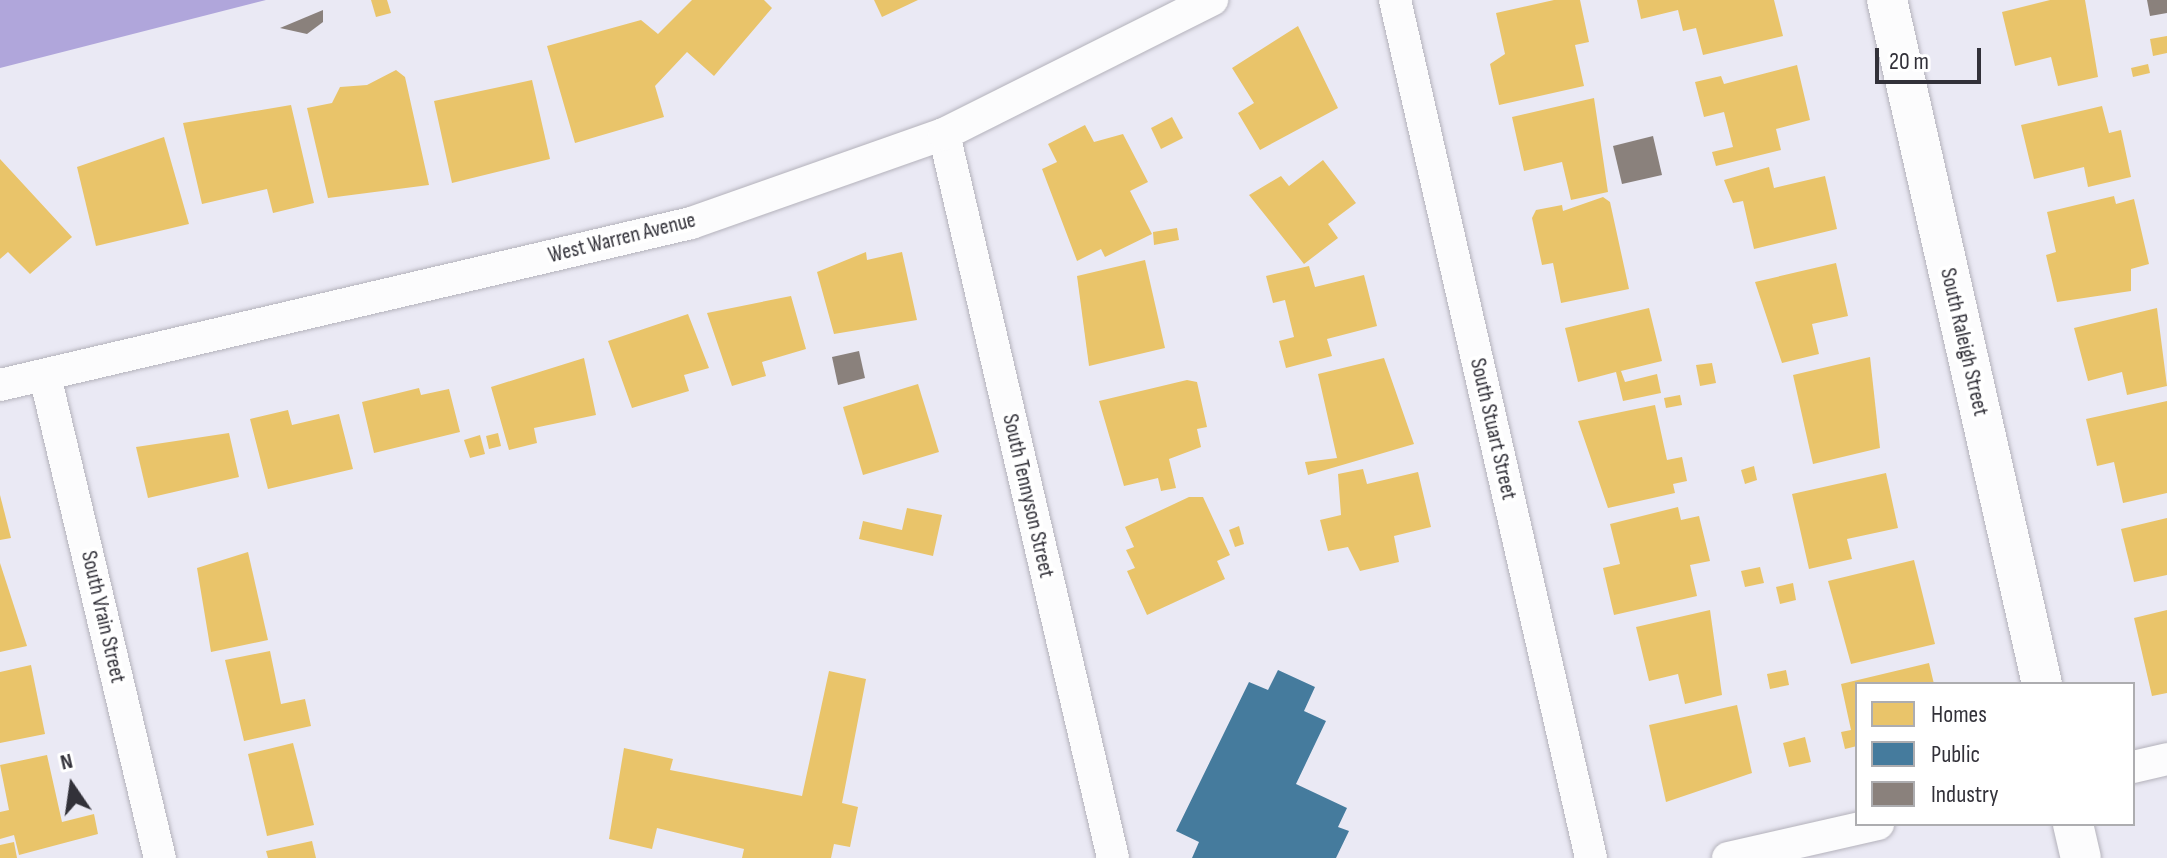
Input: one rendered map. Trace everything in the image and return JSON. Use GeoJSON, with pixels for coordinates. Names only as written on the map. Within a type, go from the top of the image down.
{"type":"FeatureCollection","features":[{"type":"Feature","properties":{"kind":"street","name":"West Warren Avenue"},"geometry":{"type":"LineString","coordinates":[[0,385],[691,223],[944,134],[1212,0]]}},
{"type":"Feature","properties":{"kind":"street","name":"South Stuart Street"},"geometry":{"type":"LineString","coordinates":[[1395,0],[1591,858]]}},
{"type":"Feature","properties":{"kind":"street","name":"South Raleigh Street"},"geometry":{"type":"LineString","coordinates":[[1887,0],[2042,682]]}},
{"type":"Feature","properties":{"kind":"street","name":"South Tennyson Street"},"geometry":{"type":"LineString","coordinates":[[944,134],[1113,858]]}},
{"type":"Feature","properties":{"kind":"street","name":"South Vrain Street"},"geometry":{"type":"LineString","coordinates":[[45,376],[160,858]]}},
{"type":"Feature","properties":{"kind":"street"},"geometry":{"type":"LineString","coordinates":[[2135,767],[2167,759]]}},
{"type":"Feature","properties":{"kind":"street"},"geometry":{"type":"LineString","coordinates":[[1728,858],[1869,826]]}},
{"type":"Feature","properties":{"kind":"street"},"geometry":{"type":"LineString","coordinates":[[2073,826],[2081,858]]}},
{"type":"Feature","properties":{"kind":"shaded area"},"geometry":{"type":"Polygon","coordinates":[[[0,0],[266,0],[0,68],[0,0]]]}},
{"type":"Feature","properties":{"kind":"building: Homes"},"geometry":{"type":"Polygon","coordinates":[[[371,0],[387,0],[391,13],[376,17],[371,0]]]}},
{"type":"Feature","properties":{"kind":"building: Homes"},"geometry":{"type":"Polygon","coordinates":[[[692,0],[764,0],[772,8],[714,76],[687,52],[655,86],[664,117],[575,143],[547,46],[641,20],[658,34],[692,0]]]}},
{"type":"Feature","properties":{"kind":"building: Homes"},"geometry":{"type":"Polygon","coordinates":[[[874,0],[918,0],[882,17],[874,0]]]}},
{"type":"Feature","properties":{"kind":"building: Homes"},"geometry":{"type":"Polygon","coordinates":[[[1554,0],[1580,0],[1589,42],[1575,45],[1584,86],[1499,105],[1490,64],[1505,54],[1496,13],[1554,0]]]}},
{"type":"Feature","properties":{"kind":"building: Homes"},"geometry":{"type":"Polygon","coordinates":[[[1637,0],[1774,0],[1783,36],[1703,55],[1696,28],[1683,31],[1678,10],[1641,19],[1637,0]]]}},
{"type":"Feature","properties":{"kind":"building: Homes"},"geometry":{"type":"Polygon","coordinates":[[[2050,0],[2085,0],[2098,77],[2058,86],[2051,57],[2015,66],[2002,12],[2050,0]]]}},
{"type":"Feature","properties":{"kind":"building: Homes"},"geometry":{"type":"Polygon","coordinates":[[[1298,26],[1338,108],[1260,150],[1238,113],[1254,103],[1232,68],[1298,26]]]}},
{"type":"Feature","properties":{"kind":"building: Homes"},"geometry":{"type":"Polygon","coordinates":[[[2167,36],[2167,53],[2153,56],[2150,39],[2167,36]]]}},
{"type":"Feature","properties":{"kind":"building: Homes"},"geometry":{"type":"Polygon","coordinates":[[[2148,64],[2150,73],[2133,77],[2131,68],[2148,64]]]}},
{"type":"Feature","properties":{"kind":"building: Homes"},"geometry":{"type":"Polygon","coordinates":[[[1797,65],[1810,120],[1776,129],[1781,150],[1716,166],[1712,152],[1733,147],[1724,112],[1704,117],[1695,82],[1721,76],[1724,84],[1797,65]]]}},
{"type":"Feature","properties":{"kind":"building: Homes"},"geometry":{"type":"Polygon","coordinates":[[[396,70],[405,77],[429,185],[328,198],[307,108],[332,103],[340,87],[367,85],[396,70]]]}},
{"type":"Feature","properties":{"kind":"building: Homes"},"geometry":{"type":"Polygon","coordinates":[[[532,80],[550,159],[452,183],[434,101],[532,80]]]}},
{"type":"Feature","properties":{"kind":"building: Homes"},"geometry":{"type":"Polygon","coordinates":[[[1594,98],[1608,192],[1571,200],[1562,162],[1524,171],[1512,117],[1594,98]]]}},
{"type":"Feature","properties":{"kind":"building: Homes"},"geometry":{"type":"Polygon","coordinates":[[[291,105],[314,203],[273,213],[267,189],[202,204],[183,123],[291,105]]]}},
{"type":"Feature","properties":{"kind":"building: Homes"},"geometry":{"type":"Polygon","coordinates":[[[2102,106],[2109,133],[2121,130],[2131,177],[2088,187],[2084,167],[2034,179],[2021,125],[2102,106]]]}},
{"type":"Feature","properties":{"kind":"building: Homes"},"geometry":{"type":"Polygon","coordinates":[[[1172,117],[1183,138],[1161,149],[1151,128],[1172,117]]]}},
{"type":"Feature","properties":{"kind":"building: Homes"},"geometry":{"type":"Polygon","coordinates":[[[1085,125],[1094,142],[1123,134],[1148,182],[1130,191],[1152,234],[1105,257],[1101,249],[1077,261],[1042,169],[1057,162],[1048,144],[1085,125]]]}},
{"type":"Feature","properties":{"kind":"building: Homes"},"geometry":{"type":"Polygon","coordinates":[[[164,137],[189,224],[96,246],[77,167],[164,137]]]}},
{"type":"Feature","properties":{"kind":"building: Homes"},"geometry":{"type":"Polygon","coordinates":[[[0,159],[72,237],[30,274],[8,252],[0,259],[0,159]]]}},
{"type":"Feature","properties":{"kind":"building: Homes"},"geometry":{"type":"Polygon","coordinates":[[[1323,160],[1356,203],[1328,224],[1338,238],[1304,264],[1249,195],[1281,176],[1289,186],[1323,160]]]}},
{"type":"Feature","properties":{"kind":"building: Homes"},"geometry":{"type":"Polygon","coordinates":[[[1769,167],[1774,188],[1825,176],[1837,229],[1754,249],[1743,201],[1733,203],[1724,180],[1769,167]]]}},
{"type":"Feature","properties":{"kind":"building: Homes"},"geometry":{"type":"Polygon","coordinates":[[[2114,196],[2116,204],[2134,199],[2149,264],[2131,269],[2131,291],[2057,302],[2046,255],[2056,252],[2047,212],[2114,196]]]}},
{"type":"Feature","properties":{"kind":"building: Homes"},"geometry":{"type":"Polygon","coordinates":[[[1603,197],[1610,202],[1629,289],[1561,303],[1553,263],[1542,265],[1532,218],[1536,210],[1562,205],[1563,211],[1603,197]]]}},
{"type":"Feature","properties":{"kind":"building: Homes"},"geometry":{"type":"Polygon","coordinates":[[[1177,228],[1179,240],[1154,245],[1153,232],[1177,228]]]}},
{"type":"Feature","properties":{"kind":"building: Homes"},"geometry":{"type":"Polygon","coordinates":[[[866,252],[867,260],[902,252],[917,320],[834,334],[817,272],[866,252]]]}},
{"type":"Feature","properties":{"kind":"building: Homes"},"geometry":{"type":"Polygon","coordinates":[[[1145,260],[1165,348],[1089,366],[1077,276],[1145,260]]]}},
{"type":"Feature","properties":{"kind":"building: Homes"},"geometry":{"type":"Polygon","coordinates":[[[1836,263],[1848,316],[1812,324],[1819,354],[1782,363],[1755,282],[1836,263]]]}},
{"type":"Feature","properties":{"kind":"building: Homes"},"geometry":{"type":"Polygon","coordinates":[[[1309,266],[1315,287],[1364,275],[1377,326],[1327,339],[1332,356],[1286,368],[1279,341],[1294,337],[1285,300],[1273,303],[1266,276],[1309,266]]]}},
{"type":"Feature","properties":{"kind":"building: Homes"},"geometry":{"type":"Polygon","coordinates":[[[791,296],[806,349],[762,362],[766,376],[732,386],[707,313],[791,296]]]}},
{"type":"Feature","properties":{"kind":"building: Homes"},"geometry":{"type":"Polygon","coordinates":[[[1649,308],[1662,361],[1621,371],[1625,382],[1657,374],[1661,393],[1623,401],[1616,372],[1578,382],[1565,328],[1649,308]]]}},
{"type":"Feature","properties":{"kind":"building: Homes"},"geometry":{"type":"Polygon","coordinates":[[[2157,308],[2167,386],[2127,395],[2122,372],[2088,381],[2074,328],[2157,308]]]}},
{"type":"Feature","properties":{"kind":"building: Homes"},"geometry":{"type":"Polygon","coordinates":[[[688,314],[709,368],[684,375],[689,391],[632,408],[608,341],[688,314]]]}},
{"type":"Feature","properties":{"kind":"building: Homes"},"geometry":{"type":"Polygon","coordinates":[[[1870,357],[1880,448],[1813,464],[1793,375],[1870,357]]]}},
{"type":"Feature","properties":{"kind":"building: Homes"},"geometry":{"type":"Polygon","coordinates":[[[584,358],[596,415],[534,428],[537,443],[509,450],[491,387],[584,358]]]}},
{"type":"Feature","properties":{"kind":"building: Homes"},"geometry":{"type":"Polygon","coordinates":[[[1384,358],[1414,444],[1308,475],[1305,462],[1337,458],[1318,374],[1384,358]]]}},
{"type":"Feature","properties":{"kind":"building: Homes"},"geometry":{"type":"Polygon","coordinates":[[[1712,363],[1716,383],[1700,386],[1696,365],[1712,363]]]}},
{"type":"Feature","properties":{"kind":"building: Homes"},"geometry":{"type":"Polygon","coordinates":[[[1187,380],[1197,382],[1207,427],[1197,429],[1201,447],[1169,459],[1176,488],[1161,491],[1158,478],[1124,486],[1099,401],[1187,380]]]}},
{"type":"Feature","properties":{"kind":"building: Homes"},"geometry":{"type":"Polygon","coordinates":[[[918,384],[939,452],[863,475],[843,407],[918,384]]]}},
{"type":"Feature","properties":{"kind":"building: Homes"},"geometry":{"type":"Polygon","coordinates":[[[419,388],[421,395],[449,389],[460,432],[374,453],[362,402],[419,388]]]}},
{"type":"Feature","properties":{"kind":"building: Homes"},"geometry":{"type":"Polygon","coordinates":[[[1680,395],[1682,405],[1666,408],[1664,398],[1680,395]]]}},
{"type":"Feature","properties":{"kind":"building: Homes"},"geometry":{"type":"Polygon","coordinates":[[[2167,401],[2167,493],[2123,503],[2114,462],[2097,466],[2086,419],[2167,401]]]}},
{"type":"Feature","properties":{"kind":"building: Homes"},"geometry":{"type":"Polygon","coordinates":[[[1655,405],[1667,460],[1682,457],[1687,481],[1673,484],[1675,493],[1608,508],[1578,421],[1655,405]]]}},
{"type":"Feature","properties":{"kind":"building: Homes"},"geometry":{"type":"Polygon","coordinates":[[[288,410],[292,425],[339,414],[353,469],[268,489],[250,419],[288,410]]]}},
{"type":"Feature","properties":{"kind":"building: Homes"},"geometry":{"type":"Polygon","coordinates":[[[229,433],[239,477],[148,498],[136,447],[229,433]]]}},
{"type":"Feature","properties":{"kind":"building: Homes"},"geometry":{"type":"Polygon","coordinates":[[[498,433],[501,446],[489,449],[486,436],[498,433]]]}},
{"type":"Feature","properties":{"kind":"building: Homes"},"geometry":{"type":"Polygon","coordinates":[[[480,435],[485,454],[470,458],[464,440],[480,435]]]}},
{"type":"Feature","properties":{"kind":"building: Homes"},"geometry":{"type":"Polygon","coordinates":[[[1754,466],[1757,480],[1745,484],[1741,470],[1754,466]]]}},
{"type":"Feature","properties":{"kind":"building: Homes"},"geometry":{"type":"Polygon","coordinates":[[[1363,469],[1367,484],[1418,472],[1431,527],[1394,536],[1399,562],[1360,571],[1348,547],[1328,551],[1320,520],[1341,515],[1338,474],[1363,469]]]}},
{"type":"Feature","properties":{"kind":"building: Homes"},"geometry":{"type":"Polygon","coordinates":[[[1886,473],[1898,528],[1847,539],[1852,559],[1809,569],[1792,494],[1886,473]]]}},
{"type":"Feature","properties":{"kind":"building: Homes"},"geometry":{"type":"Polygon","coordinates":[[[0,495],[11,538],[0,540],[0,495]]]}},
{"type":"Feature","properties":{"kind":"building: Homes"},"geometry":{"type":"Polygon","coordinates":[[[1189,497],[1203,497],[1230,555],[1217,561],[1225,579],[1147,615],[1127,571],[1135,568],[1126,550],[1134,547],[1125,527],[1189,497]]]}},
{"type":"Feature","properties":{"kind":"building: Homes"},"geometry":{"type":"Polygon","coordinates":[[[1678,507],[1681,520],[1699,516],[1710,561],[1690,565],[1697,596],[1614,615],[1603,568],[1620,564],[1610,524],[1678,507]]]}},
{"type":"Feature","properties":{"kind":"building: Homes"},"geometry":{"type":"Polygon","coordinates":[[[907,508],[942,515],[933,556],[859,539],[863,521],[902,530],[907,508]]]}},
{"type":"Feature","properties":{"kind":"building: Homes"},"geometry":{"type":"Polygon","coordinates":[[[2167,518],[2167,575],[2134,582],[2121,529],[2167,518]]]}},
{"type":"Feature","properties":{"kind":"building: Homes"},"geometry":{"type":"Polygon","coordinates":[[[1239,526],[1244,544],[1235,547],[1229,530],[1239,526]]]}},
{"type":"Feature","properties":{"kind":"building: Homes"},"geometry":{"type":"Polygon","coordinates":[[[248,552],[268,640],[211,652],[197,568],[248,552]]]}},
{"type":"Feature","properties":{"kind":"building: Homes"},"geometry":{"type":"Polygon","coordinates":[[[1914,560],[1935,644],[1851,664],[1828,581],[1914,560]]]}},
{"type":"Feature","properties":{"kind":"building: Homes"},"geometry":{"type":"Polygon","coordinates":[[[0,563],[27,646],[0,652],[0,563]]]}},
{"type":"Feature","properties":{"kind":"building: Homes"},"geometry":{"type":"Polygon","coordinates":[[[1760,567],[1764,583],[1745,587],[1741,571],[1760,567]]]}},
{"type":"Feature","properties":{"kind":"building: Homes"},"geometry":{"type":"Polygon","coordinates":[[[1793,583],[1796,600],[1780,604],[1776,587],[1793,583]]]}},
{"type":"Feature","properties":{"kind":"building: Homes"},"geometry":{"type":"Polygon","coordinates":[[[1710,610],[1722,695],[1685,704],[1678,674],[1649,681],[1636,627],[1710,610]]]}},
{"type":"Feature","properties":{"kind":"building: Homes"},"geometry":{"type":"Polygon","coordinates":[[[2167,610],[2167,693],[2152,696],[2134,618],[2167,610]]]}},
{"type":"Feature","properties":{"kind":"building: Homes"},"geometry":{"type":"Polygon","coordinates":[[[270,651],[281,704],[305,699],[311,726],[244,741],[225,660],[270,651]]]}},
{"type":"Feature","properties":{"kind":"building: Homes"},"geometry":{"type":"Polygon","coordinates":[[[1929,663],[1934,682],[1855,682],[1855,746],[1845,749],[1841,732],[1851,730],[1841,684],[1929,663]]]}},
{"type":"Feature","properties":{"kind":"building: Homes"},"geometry":{"type":"Polygon","coordinates":[[[31,665],[45,734],[0,743],[0,672],[31,665]]]}},
{"type":"Feature","properties":{"kind":"building: Homes"},"geometry":{"type":"Polygon","coordinates":[[[1786,670],[1789,685],[1770,689],[1767,674],[1786,670]]]}},
{"type":"Feature","properties":{"kind":"building: Homes"},"geometry":{"type":"Polygon","coordinates":[[[829,671],[866,679],[842,803],[858,807],[850,847],[834,844],[831,858],[742,858],[744,849],[657,828],[652,849],[609,839],[624,748],[673,759],[670,770],[802,796],[829,671]]]}},
{"type":"Feature","properties":{"kind":"building: Homes"},"geometry":{"type":"Polygon","coordinates":[[[1737,705],[1752,773],[1666,802],[1649,725],[1737,705]]]}},
{"type":"Feature","properties":{"kind":"building: Homes"},"geometry":{"type":"Polygon","coordinates":[[[1805,737],[1811,762],[1789,767],[1783,743],[1805,737]]]}},
{"type":"Feature","properties":{"kind":"building: Homes"},"geometry":{"type":"Polygon","coordinates":[[[293,743],[314,825],[267,836],[248,754],[293,743]]]}},
{"type":"Feature","properties":{"kind":"building: Homes"},"geometry":{"type":"Polygon","coordinates":[[[47,755],[62,822],[94,814],[98,834],[19,855],[14,835],[0,839],[0,812],[9,810],[0,765],[47,755]]]}},
{"type":"Feature","properties":{"kind":"building: Homes"},"geometry":{"type":"Polygon","coordinates":[[[312,841],[316,858],[268,858],[266,851],[312,841]]]}},
{"type":"Feature","properties":{"kind":"building: Homes"},"geometry":{"type":"Polygon","coordinates":[[[14,842],[17,858],[0,858],[0,845],[14,842]]]}},
{"type":"Feature","properties":{"kind":"building: Public"},"geometry":{"type":"Polygon","coordinates":[[[1278,670],[1315,687],[1304,711],[1326,721],[1296,784],[1347,808],[1338,827],[1349,831],[1336,858],[1192,858],[1199,842],[1176,831],[1249,682],[1268,690],[1278,670]]]}},
{"type":"Feature","properties":{"kind":"building: Industry"},"geometry":{"type":"Polygon","coordinates":[[[2147,0],[2167,0],[2167,13],[2150,16],[2147,0]]]}},
{"type":"Feature","properties":{"kind":"building: Industry"},"geometry":{"type":"Polygon","coordinates":[[[323,10],[323,22],[307,34],[280,28],[323,10]]]}},
{"type":"Feature","properties":{"kind":"building: Industry"},"geometry":{"type":"Polygon","coordinates":[[[1653,136],[1662,175],[1622,184],[1613,146],[1653,136]]]}},
{"type":"Feature","properties":{"kind":"building: Industry"},"geometry":{"type":"Polygon","coordinates":[[[859,351],[865,378],[838,385],[832,357],[859,351]]]}}]}
